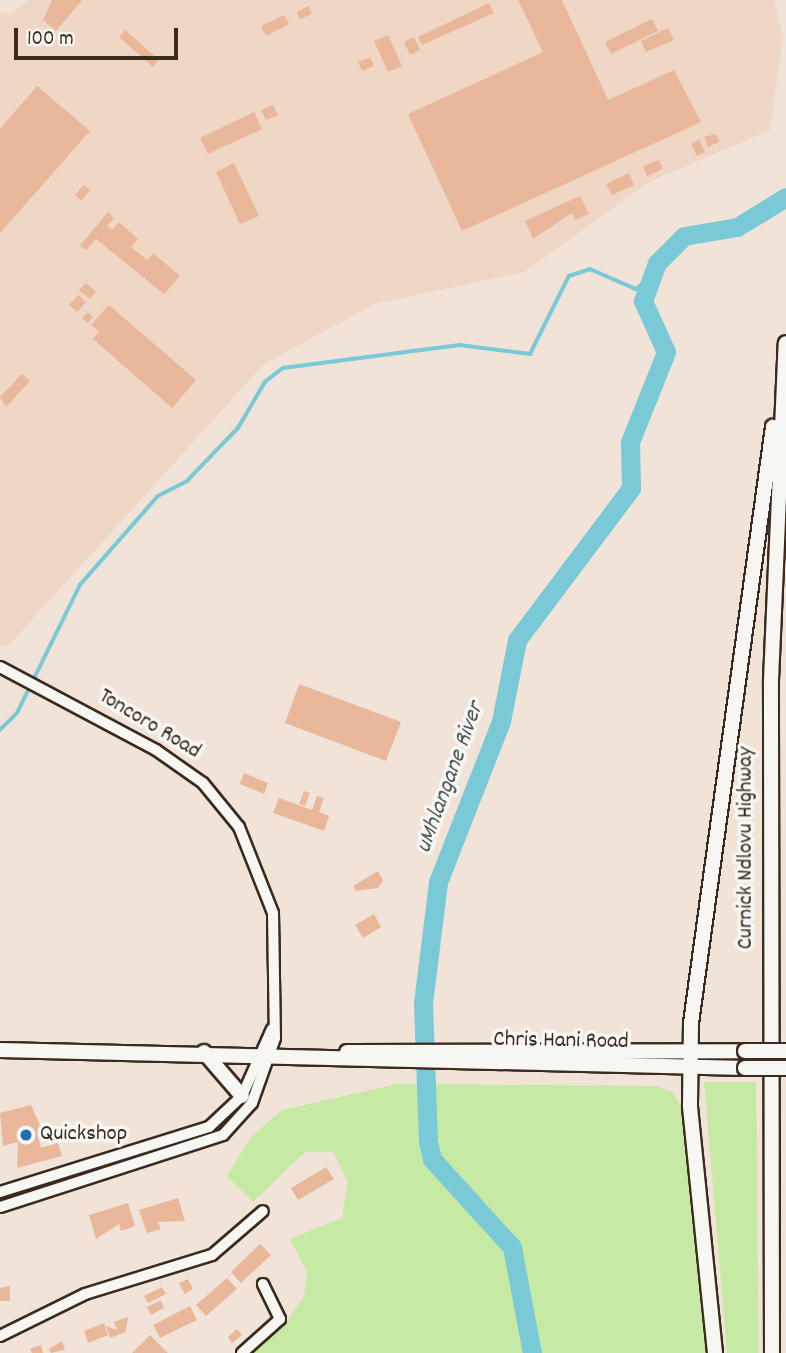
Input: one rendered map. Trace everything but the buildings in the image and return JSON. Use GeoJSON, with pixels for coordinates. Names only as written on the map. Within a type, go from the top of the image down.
{"type":"FeatureCollection","features":[{"type":"Feature","properties":{"kind":"main road","name":"Curnick Ndlovu Highway"},"geometry":{"type":"LineString","coordinates":[[772,1353],[771,680],[779,397],[786,343]]}},
{"type":"Feature","properties":{"kind":"main road"},"geometry":{"type":"LineString","coordinates":[[715,1353],[689,1050],[698,950],[779,397]]}},
{"type":"Feature","properties":{"kind":"main road","name":"Chris Hani Road"},"geometry":{"type":"LineString","coordinates":[[489,1056],[595,1049],[786,1051]]}},
{"type":"Feature","properties":{"kind":"main road","name":"Chris Hani Road"},"geometry":{"type":"LineString","coordinates":[[0,1051],[489,1056],[594,1065],[786,1068]]}},
{"type":"Feature","properties":{"kind":"main road"},"geometry":{"type":"LineString","coordinates":[[204,1052],[242,1096]]}},
{"type":"Feature","properties":{"kind":"street","name":"Toncoro Road"},"geometry":{"type":"LineString","coordinates":[[0,667],[61,699],[203,783],[239,827],[273,913],[272,1028],[267,1053]]}},
{"type":"Feature","properties":{"kind":"street"},"geometry":{"type":"LineString","coordinates":[[0,1192],[194,1133],[223,1118],[242,1096],[267,1053]]}},
{"type":"Feature","properties":{"kind":"street"},"geometry":{"type":"LineString","coordinates":[[0,1208],[223,1135],[252,1103],[267,1053]]}},
{"type":"Feature","properties":{"kind":"street"},"geometry":{"type":"LineString","coordinates":[[0,1336],[85,1294],[212,1255],[263,1211]]}},
{"type":"Feature","properties":{"kind":"street"},"geometry":{"type":"LineString","coordinates":[[242,1353],[280,1320],[263,1284]]}},
{"type":"Feature","properties":{"kind":"shaded area"},"geometry":{"type":"Polygon","coordinates":[[[28,0],[774,0],[783,36],[770,130],[649,182],[524,272],[374,304],[264,364],[7,647],[0,645],[0,11],[11,15],[28,0]]]}},
{"type":"Feature","properties":{"kind":"green space"},"geometry":{"type":"Polygon","coordinates":[[[704,1082],[756,1082],[759,1353],[727,1353],[704,1082]]]}},
{"type":"Feature","properties":{"kind":"green space"},"geometry":{"type":"Polygon","coordinates":[[[397,1084],[657,1086],[672,1092],[681,1106],[707,1353],[251,1353],[283,1327],[304,1296],[307,1272],[290,1239],[342,1218],[348,1182],[333,1152],[305,1152],[253,1202],[227,1176],[251,1137],[282,1110],[397,1084]]]}},
{"type":"Feature","properties":{"kind":"waterway","name":"uMhlangane River"},"geometry":{"type":"LineString","coordinates":[[532,1353],[512,1247],[432,1159],[428,1141],[423,1003],[438,882],[501,721],[517,640],[631,488],[630,442],[666,352],[643,301],[657,263],[684,236],[737,227],[786,197]]}},
{"type":"Feature","properties":{"kind":"waterway"},"geometry":{"type":"LineString","coordinates":[[0,730],[17,713],[80,585],[158,496],[187,481],[238,428],[265,382],[283,368],[460,345],[530,354],[569,276],[590,269],[636,289],[652,276]]}},
{"type":"Feature","properties":{"kind":"place","name":"Quickshop"},"geometry":{"type":"Point","coordinates":[26,1135]}}]}
